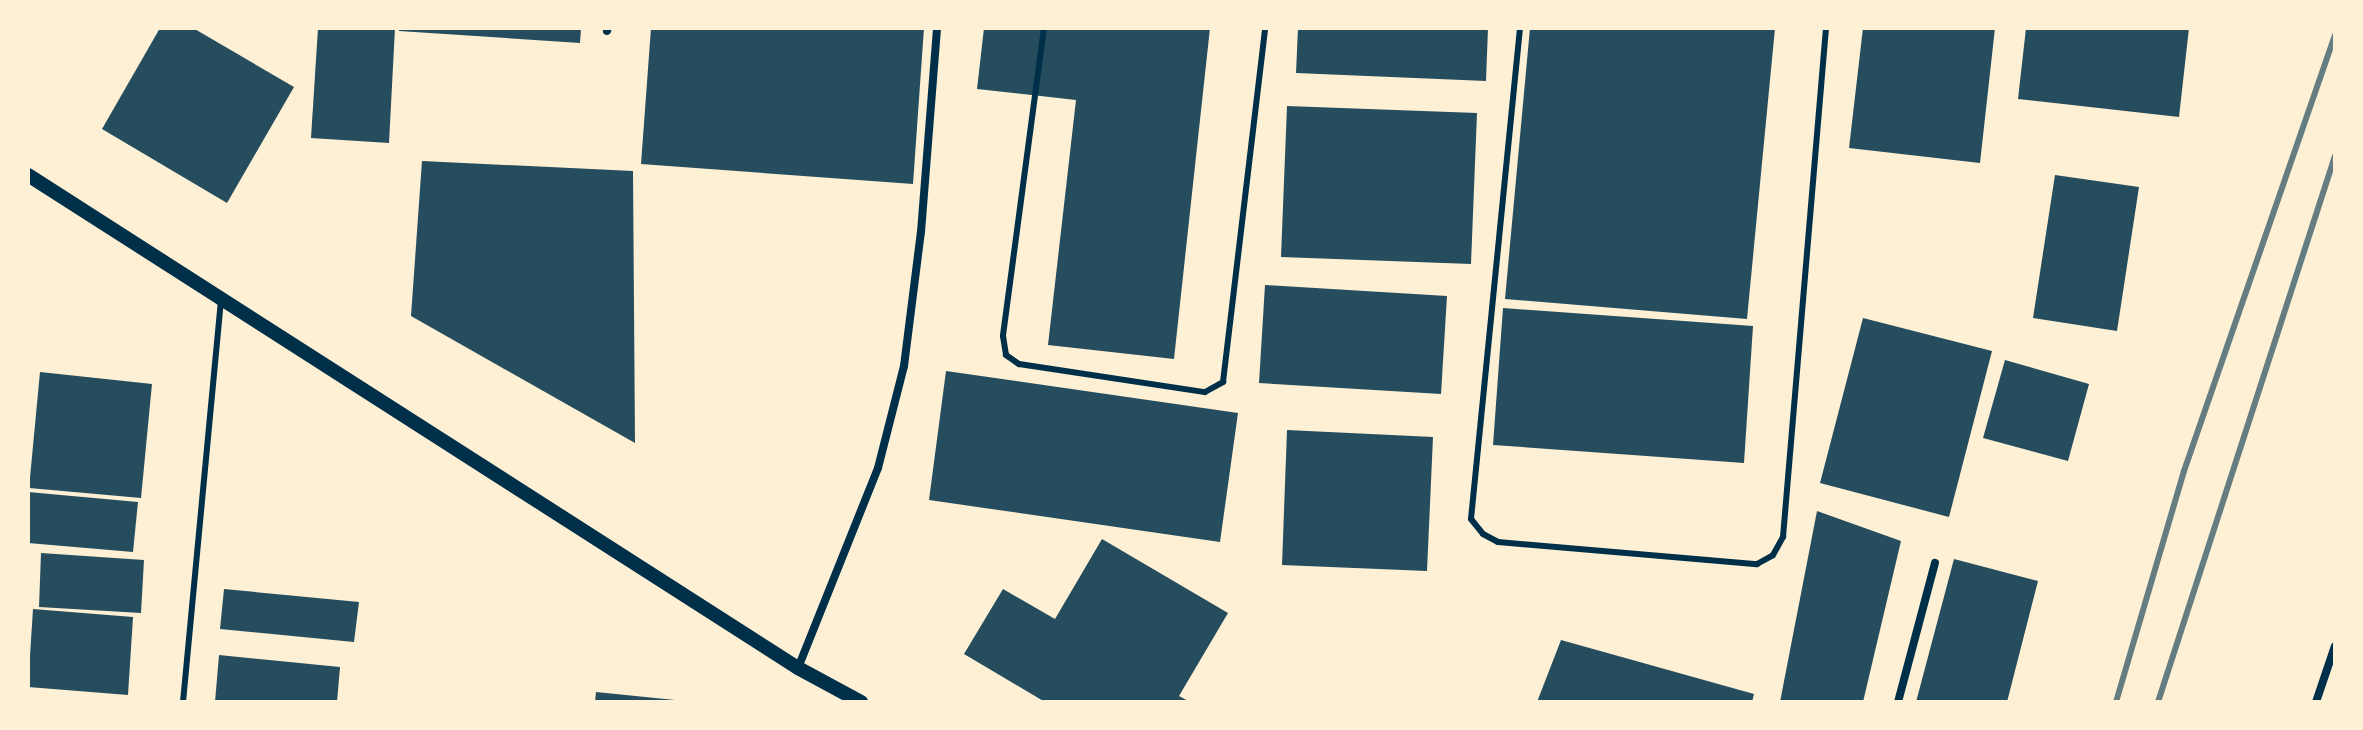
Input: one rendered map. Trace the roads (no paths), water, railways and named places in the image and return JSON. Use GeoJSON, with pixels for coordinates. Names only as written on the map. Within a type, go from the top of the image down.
{"type":"FeatureCollection","features":[{"type":"Feature","properties":{"kind":"street"},"geometry":{"type":"LineString","coordinates":[[798,668],[878,468],[904,366],[921,232],[937,28]]}},
{"type":"Feature","properties":{"kind":"street"},"geometry":{"type":"LineString","coordinates":[[28,175],[798,668],[861,702]]}},
{"type":"Feature","properties":{"kind":"street"},"geometry":{"type":"LineString","coordinates":[[1898,702],[1935,563]]}},
{"type":"Feature","properties":{"kind":"street"},"geometry":{"type":"LineString","coordinates":[[2316,702],[2335,646]]}},
{"type":"Feature","properties":{"kind":"lane"},"geometry":{"type":"LineString","coordinates":[[1044,28],[1003,336],[1006,355],[1019,364],[1205,392],[1223,382],[1265,28]]}},
{"type":"Feature","properties":{"kind":"lane"},"geometry":{"type":"LineString","coordinates":[[1520,28],[1471,519],[1483,534],[1498,542],[1757,564],[1773,555],[1783,537],[1826,28]]}},
{"type":"Feature","properties":{"kind":"lane"},"geometry":{"type":"LineString","coordinates":[[183,702],[221,296]]}},
{"type":"Feature","properties":{"kind":"railway"},"geometry":{"type":"LineString","coordinates":[[2116,702],[2184,471],[2335,35]]}},
{"type":"Feature","properties":{"kind":"railway"},"geometry":{"type":"LineString","coordinates":[[2158,702],[2335,156]]}}]}
